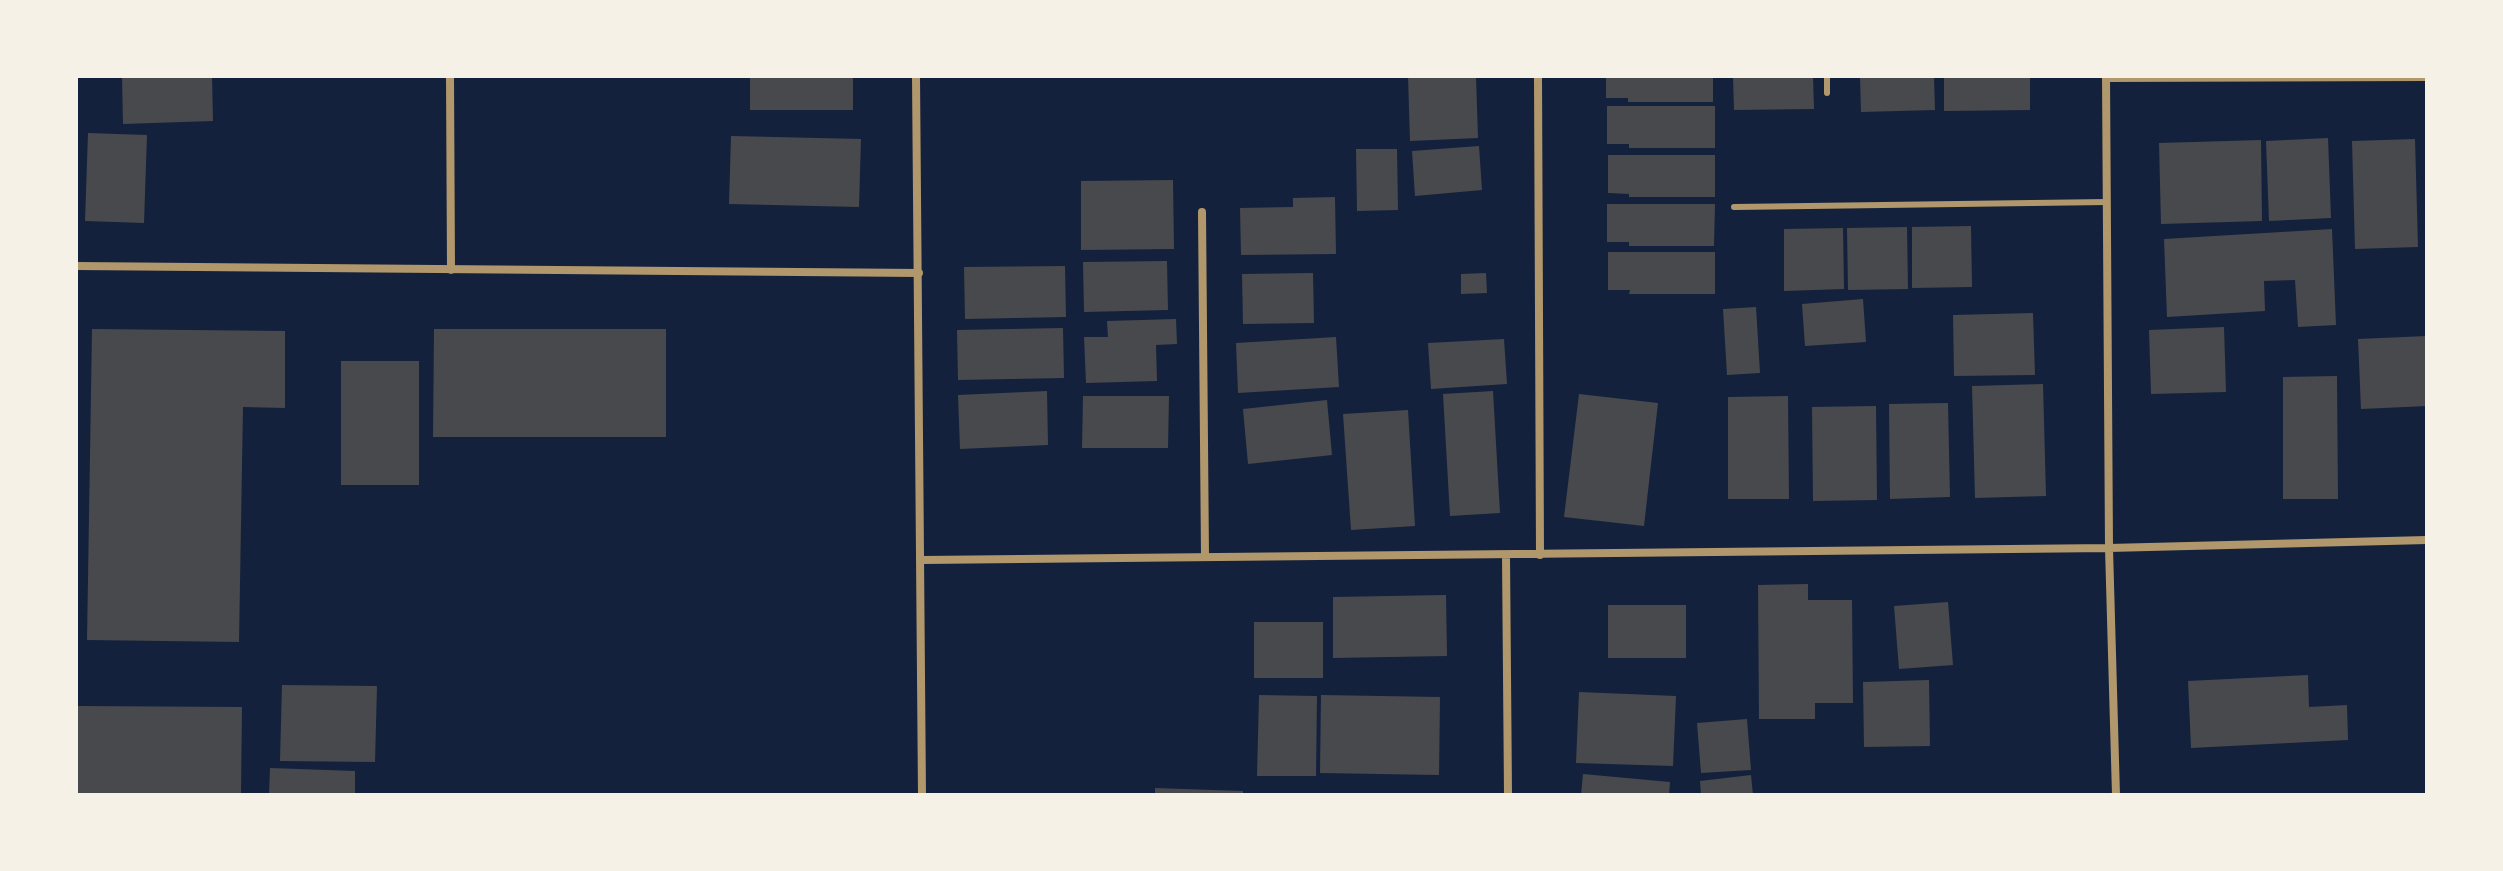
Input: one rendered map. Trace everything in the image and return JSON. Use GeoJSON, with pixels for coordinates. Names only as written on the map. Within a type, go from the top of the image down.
{"type":"FeatureCollection","features":[{"type":"Feature","properties":{"kind":"street"},"geometry":{"type":"LineString","coordinates":[[450,76],[451,270]]}},
{"type":"Feature","properties":{"kind":"street"},"geometry":{"type":"LineString","coordinates":[[916,76],[922,795]]}},
{"type":"Feature","properties":{"kind":"street"},"geometry":{"type":"LineString","coordinates":[[1538,76],[1540,555]]}},
{"type":"Feature","properties":{"kind":"street"},"geometry":{"type":"LineString","coordinates":[[2116,795],[2109,548],[2106,77],[2427,77]]}},
{"type":"Feature","properties":{"kind":"street"},"geometry":{"type":"LineString","coordinates":[[1202,212],[1205,557]]}},
{"type":"Feature","properties":{"kind":"street"},"geometry":{"type":"LineString","coordinates":[[76,266],[919,273]]}},
{"type":"Feature","properties":{"kind":"street"},"geometry":{"type":"LineString","coordinates":[[922,560],[2109,548],[2427,540]]}},
{"type":"Feature","properties":{"kind":"street"},"geometry":{"type":"LineString","coordinates":[[1506,555],[1508,795]]}},
{"type":"Feature","properties":{"kind":"lane"},"geometry":{"type":"LineString","coordinates":[[1827,76],[1827,93]]}},
{"type":"Feature","properties":{"kind":"lane"},"geometry":{"type":"LineString","coordinates":[[1734,207],[2107,202]]}},
{"type":"Feature","properties":{"kind":"building"},"geometry":{"type":"Polygon","coordinates":[[[122,76],[212,76],[213,121],[123,124],[122,76]]]}},
{"type":"Feature","properties":{"kind":"building"},"geometry":{"type":"Polygon","coordinates":[[[750,76],[853,76],[853,110],[750,110],[750,76]]]}},
{"type":"Feature","properties":{"kind":"building"},"geometry":{"type":"Polygon","coordinates":[[[1408,76],[1476,76],[1478,138],[1410,141],[1408,76]]]}},
{"type":"Feature","properties":{"kind":"building"},"geometry":{"type":"Polygon","coordinates":[[[1606,76],[1713,76],[1713,102],[1628,102],[1628,98],[1606,98],[1606,76]]]}},
{"type":"Feature","properties":{"kind":"building"},"geometry":{"type":"Polygon","coordinates":[[[1733,76],[1813,76],[1814,109],[1734,110],[1733,76]]]}},
{"type":"Feature","properties":{"kind":"building"},"geometry":{"type":"Polygon","coordinates":[[[1860,76],[1934,76],[1935,110],[1861,112],[1860,76]]]}},
{"type":"Feature","properties":{"kind":"building"},"geometry":{"type":"Polygon","coordinates":[[[1944,76],[2030,76],[2030,110],[1944,111],[1944,76]]]}},
{"type":"Feature","properties":{"kind":"building"},"geometry":{"type":"Polygon","coordinates":[[[1607,106],[1715,106],[1715,148],[1629,148],[1629,144],[1607,144],[1607,106]]]}},
{"type":"Feature","properties":{"kind":"building"},"geometry":{"type":"Polygon","coordinates":[[[88,133],[147,135],[144,223],[85,221],[88,133]]]}},
{"type":"Feature","properties":{"kind":"building"},"geometry":{"type":"Polygon","coordinates":[[[731,136],[861,139],[859,207],[729,204],[731,136]]]}},
{"type":"Feature","properties":{"kind":"building"},"geometry":{"type":"Polygon","coordinates":[[[2328,138],[2331,218],[2269,221],[2266,141],[2328,138]]]}},
{"type":"Feature","properties":{"kind":"building"},"geometry":{"type":"Polygon","coordinates":[[[2415,139],[2418,247],[2355,249],[2352,141],[2415,139]]]}},
{"type":"Feature","properties":{"kind":"building"},"geometry":{"type":"Polygon","coordinates":[[[2261,140],[2262,221],[2161,224],[2159,143],[2261,140]]]}},
{"type":"Feature","properties":{"kind":"building"},"geometry":{"type":"Polygon","coordinates":[[[1479,146],[1482,190],[1415,196],[1412,151],[1479,146]]]}},
{"type":"Feature","properties":{"kind":"building"},"geometry":{"type":"Polygon","coordinates":[[[1356,149],[1397,149],[1398,210],[1357,211],[1356,149]]]}},
{"type":"Feature","properties":{"kind":"building"},"geometry":{"type":"Polygon","coordinates":[[[1608,155],[1715,155],[1715,197],[1629,197],[1629,194],[1608,193],[1608,155]]]}},
{"type":"Feature","properties":{"kind":"building"},"geometry":{"type":"Polygon","coordinates":[[[1173,180],[1174,249],[1081,250],[1081,181],[1173,180]]]}},
{"type":"Feature","properties":{"kind":"building"},"geometry":{"type":"Polygon","coordinates":[[[1335,197],[1336,254],[1241,255],[1240,208],[1293,207],[1293,198],[1335,197]]]}},
{"type":"Feature","properties":{"kind":"building"},"geometry":{"type":"Polygon","coordinates":[[[1607,204],[1715,204],[1714,246],[1629,246],[1629,242],[1607,242],[1607,204]]]}},
{"type":"Feature","properties":{"kind":"building"},"geometry":{"type":"Polygon","coordinates":[[[1971,226],[1972,287],[1912,288],[1912,227],[1971,226]]]}},
{"type":"Feature","properties":{"kind":"building"},"geometry":{"type":"Polygon","coordinates":[[[1907,227],[1908,289],[1848,290],[1847,228],[1907,227]]]}},
{"type":"Feature","properties":{"kind":"building"},"geometry":{"type":"Polygon","coordinates":[[[1843,228],[1844,289],[1784,291],[1784,229],[1843,228]]]}},
{"type":"Feature","properties":{"kind":"building"},"geometry":{"type":"Polygon","coordinates":[[[2332,229],[2336,325],[2298,327],[2295,280],[2264,281],[2265,311],[2167,317],[2164,239],[2332,229]]]}},
{"type":"Feature","properties":{"kind":"building"},"geometry":{"type":"Polygon","coordinates":[[[1608,252],[1715,252],[1715,294],[1629,294],[1630,290],[1608,290],[1608,252]]]}},
{"type":"Feature","properties":{"kind":"building"},"geometry":{"type":"Polygon","coordinates":[[[1167,261],[1168,310],[1084,312],[1083,262],[1167,261]]]}},
{"type":"Feature","properties":{"kind":"building"},"geometry":{"type":"Polygon","coordinates":[[[1065,266],[1066,317],[965,319],[964,267],[1065,266]]]}},
{"type":"Feature","properties":{"kind":"building"},"geometry":{"type":"Polygon","coordinates":[[[1313,273],[1314,323],[1243,324],[1242,274],[1313,273]]]}},
{"type":"Feature","properties":{"kind":"building"},"geometry":{"type":"Polygon","coordinates":[[[1486,273],[1487,293],[1461,294],[1461,274],[1486,273]]]}},
{"type":"Feature","properties":{"kind":"building"},"geometry":{"type":"Polygon","coordinates":[[[1863,299],[1866,342],[1805,346],[1802,304],[1863,299]]]}},
{"type":"Feature","properties":{"kind":"building"},"geometry":{"type":"Polygon","coordinates":[[[1756,307],[1760,373],[1727,375],[1723,309],[1756,307]]]}},
{"type":"Feature","properties":{"kind":"building"},"geometry":{"type":"Polygon","coordinates":[[[2033,313],[2035,375],[1954,376],[1953,315],[2033,313]]]}},
{"type":"Feature","properties":{"kind":"building"},"geometry":{"type":"Polygon","coordinates":[[[1176,319],[1177,344],[1156,345],[1157,381],[1086,383],[1084,337],[1108,337],[1107,321],[1176,319]]]}},
{"type":"Feature","properties":{"kind":"building"},"geometry":{"type":"Polygon","coordinates":[[[2224,327],[2226,392],[2151,394],[2149,330],[2224,327]]]}},
{"type":"Feature","properties":{"kind":"building"},"geometry":{"type":"Polygon","coordinates":[[[1063,328],[1064,378],[958,380],[957,330],[1063,328]]]}},
{"type":"Feature","properties":{"kind":"building"},"geometry":{"type":"Polygon","coordinates":[[[92,329],[285,331],[285,408],[243,407],[239,642],[87,640],[92,329]]]}},
{"type":"Feature","properties":{"kind":"building"},"geometry":{"type":"Polygon","coordinates":[[[434,329],[666,329],[666,437],[433,437],[434,329]]]}},
{"type":"Feature","properties":{"kind":"building"},"geometry":{"type":"Polygon","coordinates":[[[2427,336],[2427,406],[2361,409],[2358,339],[2427,336]]]}},
{"type":"Feature","properties":{"kind":"building"},"geometry":{"type":"Polygon","coordinates":[[[1336,337],[1339,387],[1238,393],[1236,343],[1336,337]]]}},
{"type":"Feature","properties":{"kind":"building"},"geometry":{"type":"Polygon","coordinates":[[[1504,339],[1507,384],[1431,389],[1428,343],[1504,339]]]}},
{"type":"Feature","properties":{"kind":"building"},"geometry":{"type":"Polygon","coordinates":[[[341,361],[419,361],[419,485],[341,485],[341,361]]]}},
{"type":"Feature","properties":{"kind":"building"},"geometry":{"type":"Polygon","coordinates":[[[2337,376],[2338,499],[2283,499],[2283,377],[2337,376]]]}},
{"type":"Feature","properties":{"kind":"building"},"geometry":{"type":"Polygon","coordinates":[[[2043,384],[2046,496],[1975,498],[1972,386],[2043,384]]]}},
{"type":"Feature","properties":{"kind":"building"},"geometry":{"type":"Polygon","coordinates":[[[1047,391],[1048,445],[960,449],[958,395],[1047,391]]]}},
{"type":"Feature","properties":{"kind":"building"},"geometry":{"type":"Polygon","coordinates":[[[1493,391],[1500,513],[1450,516],[1443,394],[1493,391]]]}},
{"type":"Feature","properties":{"kind":"building"},"geometry":{"type":"Polygon","coordinates":[[[1579,394],[1658,403],[1644,526],[1564,517],[1579,394]]]}},
{"type":"Feature","properties":{"kind":"building"},"geometry":{"type":"Polygon","coordinates":[[[1083,396],[1169,396],[1168,448],[1082,448],[1083,396]]]}},
{"type":"Feature","properties":{"kind":"building"},"geometry":{"type":"Polygon","coordinates":[[[1788,396],[1789,499],[1728,499],[1728,397],[1788,396]]]}},
{"type":"Feature","properties":{"kind":"building"},"geometry":{"type":"Polygon","coordinates":[[[1327,400],[1332,455],[1248,464],[1243,409],[1327,400]]]}},
{"type":"Feature","properties":{"kind":"building"},"geometry":{"type":"Polygon","coordinates":[[[1948,403],[1950,497],[1890,499],[1889,404],[1948,403]]]}},
{"type":"Feature","properties":{"kind":"building"},"geometry":{"type":"Polygon","coordinates":[[[1876,406],[1877,500],[1813,501],[1812,407],[1876,406]]]}},
{"type":"Feature","properties":{"kind":"building"},"geometry":{"type":"Polygon","coordinates":[[[1408,410],[1415,526],[1351,530],[1343,414],[1408,410]]]}},
{"type":"Feature","properties":{"kind":"building"},"geometry":{"type":"Polygon","coordinates":[[[1808,584],[1808,600],[1852,600],[1853,703],[1815,703],[1815,719],[1759,719],[1758,585],[1808,584]]]}},
{"type":"Feature","properties":{"kind":"building"},"geometry":{"type":"Polygon","coordinates":[[[1446,595],[1447,656],[1333,658],[1333,597],[1446,595]]]}},
{"type":"Feature","properties":{"kind":"building"},"geometry":{"type":"Polygon","coordinates":[[[1948,602],[1953,665],[1899,669],[1894,606],[1948,602]]]}},
{"type":"Feature","properties":{"kind":"building"},"geometry":{"type":"Polygon","coordinates":[[[1608,605],[1686,605],[1686,658],[1608,658],[1608,605]]]}},
{"type":"Feature","properties":{"kind":"building"},"geometry":{"type":"Polygon","coordinates":[[[1254,622],[1323,622],[1323,678],[1254,678],[1254,622]]]}},
{"type":"Feature","properties":{"kind":"building"},"geometry":{"type":"Polygon","coordinates":[[[2308,675],[2309,707],[2347,705],[2348,740],[2191,748],[2188,681],[2308,675]]]}},
{"type":"Feature","properties":{"kind":"building"},"geometry":{"type":"Polygon","coordinates":[[[1929,680],[1930,746],[1864,747],[1863,682],[1929,680]]]}},
{"type":"Feature","properties":{"kind":"building"},"geometry":{"type":"Polygon","coordinates":[[[282,685],[377,686],[375,762],[280,761],[282,685]]]}},
{"type":"Feature","properties":{"kind":"building"},"geometry":{"type":"Polygon","coordinates":[[[1579,692],[1676,696],[1673,766],[1576,763],[1579,692]]]}},
{"type":"Feature","properties":{"kind":"building"},"geometry":{"type":"Polygon","coordinates":[[[1259,695],[1317,696],[1316,776],[1257,776],[1259,695]]]}},
{"type":"Feature","properties":{"kind":"building"},"geometry":{"type":"Polygon","coordinates":[[[1321,695],[1440,697],[1439,775],[1320,773],[1321,695]]]}},
{"type":"Feature","properties":{"kind":"building"},"geometry":{"type":"Polygon","coordinates":[[[78,706],[242,707],[241,793],[77,795],[78,706]]]}},
{"type":"Feature","properties":{"kind":"building"},"geometry":{"type":"Polygon","coordinates":[[[1747,719],[1751,770],[1701,773],[1697,723],[1747,719]]]}},
{"type":"Feature","properties":{"kind":"building"},"geometry":{"type":"Polygon","coordinates":[[[270,768],[355,771],[355,795],[269,795],[270,768]]]}},
{"type":"Feature","properties":{"kind":"building"},"geometry":{"type":"Polygon","coordinates":[[[1583,774],[1670,782],[1669,795],[1581,795],[1583,774]]]}},
{"type":"Feature","properties":{"kind":"building"},"geometry":{"type":"Polygon","coordinates":[[[1751,775],[1753,795],[1701,795],[1700,781],[1751,775]]]}},
{"type":"Feature","properties":{"kind":"building"},"geometry":{"type":"Polygon","coordinates":[[[1155,788],[1243,791],[1243,795],[1155,795],[1155,788]]]}}]}
